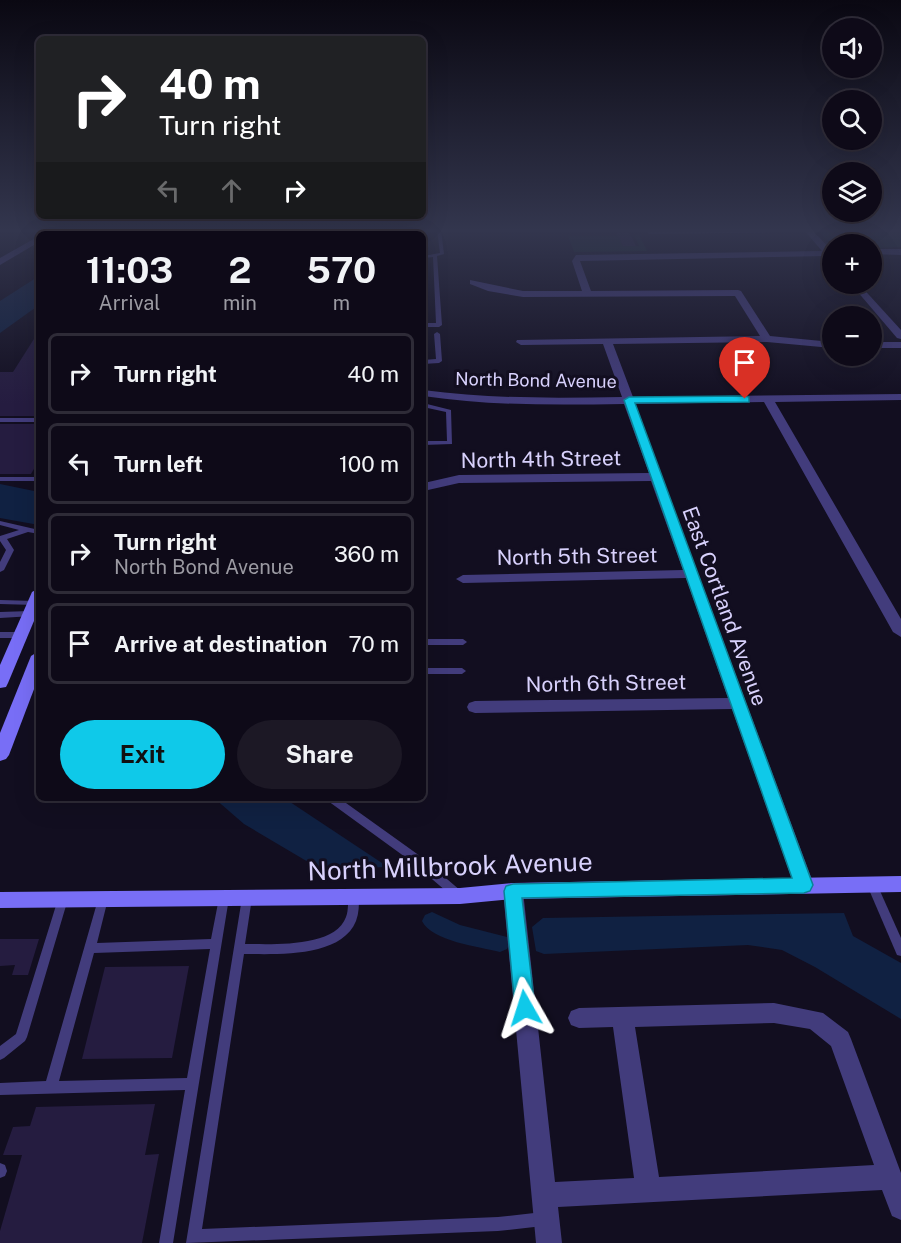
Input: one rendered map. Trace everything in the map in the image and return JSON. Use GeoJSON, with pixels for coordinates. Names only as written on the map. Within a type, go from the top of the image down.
{"type":"FeatureCollection","features":[{"type":"Feature","properties":{"kind":"street"},"geometry":{"type":"LineString","coordinates":[[488,288],[523,294],[738,293],[767,339]]}},
{"type":"Feature","properties":{"kind":"street"},"geometry":{"type":"LineString","coordinates":[[586,288],[588,295]]}},
{"type":"Feature","properties":{"kind":"street"},"geometry":{"type":"LineString","coordinates":[[864,294],[901,336]]}},
{"type":"Feature","properties":{"kind":"street"},"geometry":{"type":"LineString","coordinates":[[521,342],[767,339],[822,344]]}},
{"type":"Feature","properties":{"kind":"street","name":"East Cortland Avenue"},"geometry":{"type":"LineString","coordinates":[[607,341],[804,885]]}},
{"type":"Feature","properties":{"kind":"street"},"geometry":{"type":"LineString","coordinates":[[882,345],[901,345]]}},
{"type":"Feature","properties":{"kind":"street","name":"North Bond Avenue"},"geometry":{"type":"LineString","coordinates":[[426,394],[514,402],[901,397]]}},
{"type":"Feature","properties":{"kind":"street"},"geometry":{"type":"LineString","coordinates":[[768,399],[901,632]]}},
{"type":"Feature","properties":{"kind":"street","name":"North 4th Street"},"geometry":{"type":"LineString","coordinates":[[428,486],[459,479],[656,477]]}},
{"type":"Feature","properties":{"kind":"street","name":"North 5th Street"},"geometry":{"type":"LineString","coordinates":[[463,579],[692,574]]}},
{"type":"Feature","properties":{"kind":"street"},"geometry":{"type":"LineString","coordinates":[[0,682],[34,603]]}},
{"type":"Feature","properties":{"kind":"street"},"geometry":{"type":"LineString","coordinates":[[0,755],[36,664]]}},
{"type":"Feature","properties":{"kind":"street","name":"North 6th Street"},"geometry":{"type":"LineString","coordinates":[[475,707],[738,703]]}},
{"type":"Feature","properties":{"kind":"street","name":"North Millbrook Avenue"},"geometry":{"type":"LineString","coordinates":[[0,900],[460,897],[513,891],[901,884]]}},
{"type":"Feature","properties":{"kind":"street"},"geometry":{"type":"LineString","coordinates":[[513,891],[549,1243]]}},
{"type":"Feature","properties":{"kind":"street"},"geometry":{"type":"LineString","coordinates":[[579,1018],[774,1013],[815,1020],[840,1039],[901,1207]]}},
{"type":"Feature","properties":{"kind":"street"},"geometry":{"type":"LineString","coordinates":[[623,1017],[648,1190]]}},
{"type":"Feature","properties":{"kind":"street"},"geometry":{"type":"LineString","coordinates":[[545,1207],[648,1190],[890,1177]]}},
{"type":"Feature","properties":{"kind":"lane"},"geometry":{"type":"LineString","coordinates":[[426,325],[439,325],[437,288]]}},
{"type":"Feature","properties":{"kind":"lane"},"geometry":{"type":"LineString","coordinates":[[426,362],[439,361],[438,334]]}},
{"type":"Feature","properties":{"kind":"lane"},"geometry":{"type":"LineString","coordinates":[[427,406],[439,396]]}},
{"type":"Feature","properties":{"kind":"lane"},"geometry":{"type":"LineString","coordinates":[[426,443],[450,443],[449,411],[427,406]]}},
{"type":"Feature","properties":{"kind":"lane"},"geometry":{"type":"LineString","coordinates":[[0,420],[36,420]]}},
{"type":"Feature","properties":{"kind":"lane"},"geometry":{"type":"LineString","coordinates":[[0,479],[36,479]]}},
{"type":"Feature","properties":{"kind":"lane"},"geometry":{"type":"LineString","coordinates":[[0,523],[36,531]]}},
{"type":"Feature","properties":{"kind":"lane"},"geometry":{"type":"LineString","coordinates":[[0,570],[10,550],[2,540],[28,529]]}},
{"type":"Feature","properties":{"kind":"lane"},"geometry":{"type":"LineString","coordinates":[[0,602],[34,603]]}},
{"type":"Feature","properties":{"kind":"lane"},"geometry":{"type":"LineString","coordinates":[[0,615],[34,603]]}},
{"type":"Feature","properties":{"kind":"lane"},"geometry":{"type":"LineString","coordinates":[[0,635],[21,635]]}},
{"type":"Feature","properties":{"kind":"lane"},"geometry":{"type":"LineString","coordinates":[[426,642],[463,642]]}},
{"type":"Feature","properties":{"kind":"lane"},"geometry":{"type":"LineString","coordinates":[[426,671],[462,671]]}},
{"type":"Feature","properties":{"kind":"lane"},"geometry":{"type":"LineString","coordinates":[[336,801],[408,853],[460,897]]}},
{"type":"Feature","properties":{"kind":"lane"},"geometry":{"type":"LineString","coordinates":[[872,885],[898,939],[901,951]]}},
{"type":"Feature","properties":{"kind":"lane"},"geometry":{"type":"LineString","coordinates":[[239,949],[313,947],[338,934],[351,921],[354,897]]}},
{"type":"Feature","properties":{"kind":"lane"},"geometry":{"type":"LineString","coordinates":[[166,1243],[224,898]]}},
{"type":"Feature","properties":{"kind":"lane"},"geometry":{"type":"LineString","coordinates":[[247,898],[193,1239],[498,1224],[545,1207]]}},
{"type":"Feature","properties":{"kind":"lane"},"geometry":{"type":"LineString","coordinates":[[51,1087],[103,899]]}},
{"type":"Feature","properties":{"kind":"lane"},"geometry":{"type":"LineString","coordinates":[[0,1054],[21,1037],[63,900]]}},
{"type":"Feature","properties":{"kind":"lane"},"geometry":{"type":"LineString","coordinates":[[89,948],[215,950]]}},
{"type":"Feature","properties":{"kind":"lane"},"geometry":{"type":"LineString","coordinates":[[0,1089],[193,1084]]}},
{"type":"Feature","properties":{"kind":"water"},"geometry":{"type":"Polygon","coordinates":[[[20,288],[36,288],[36,307],[0,333],[0,301],[20,288]]]}},
{"type":"Feature","properties":{"kind":"water"},"geometry":{"type":"Polygon","coordinates":[[[0,484],[36,491],[36,524],[0,518],[0,484]]]}},
{"type":"Feature","properties":{"kind":"water"},"geometry":{"type":"Polygon","coordinates":[[[217,801],[289,801],[388,867],[320,869],[244,824],[217,801]]]}},
{"type":"Feature","properties":{"kind":"water"},"geometry":{"type":"Polygon","coordinates":[[[844,913],[853,936],[901,963],[901,1019],[815,967],[782,950],[748,945],[544,954],[536,951],[532,927],[543,918],[844,913]]]}},
{"type":"Feature","properties":{"kind":"building"},"geometry":{"type":"Polygon","coordinates":[[[36,336],[36,416],[0,416],[0,372],[13,372],[36,336]]]}},
{"type":"Feature","properties":{"kind":"building"},"geometry":{"type":"Polygon","coordinates":[[[0,424],[36,424],[36,465],[31,474],[0,474],[0,424]]]}},
{"type":"Feature","properties":{"kind":"building"},"geometry":{"type":"Polygon","coordinates":[[[0,939],[39,939],[28,975],[12,975],[15,965],[0,966],[0,939]]]}},
{"type":"Feature","properties":{"kind":"building"},"geometry":{"type":"Polygon","coordinates":[[[189,966],[172,1058],[82,1059],[105,967],[189,966]]]}},
{"type":"Feature","properties":{"kind":"building"},"geometry":{"type":"Polygon","coordinates":[[[155,1104],[145,1155],[159,1154],[142,1243],[0,1243],[0,1231],[22,1155],[3,1155],[13,1127],[30,1126],[36,1107],[155,1104]]]}},
{"type":"Feature","properties":{"kind":"waterway"},"geometry":{"type":"LineString","coordinates":[[432,921],[456,933],[500,943]]}},
{"type":"Feature","properties":{"kind":"route"},"geometry":{"type":"LineString","coordinates":[[525,1008],[513,891],[804,885],[629,400],[745,399]]}}]}
